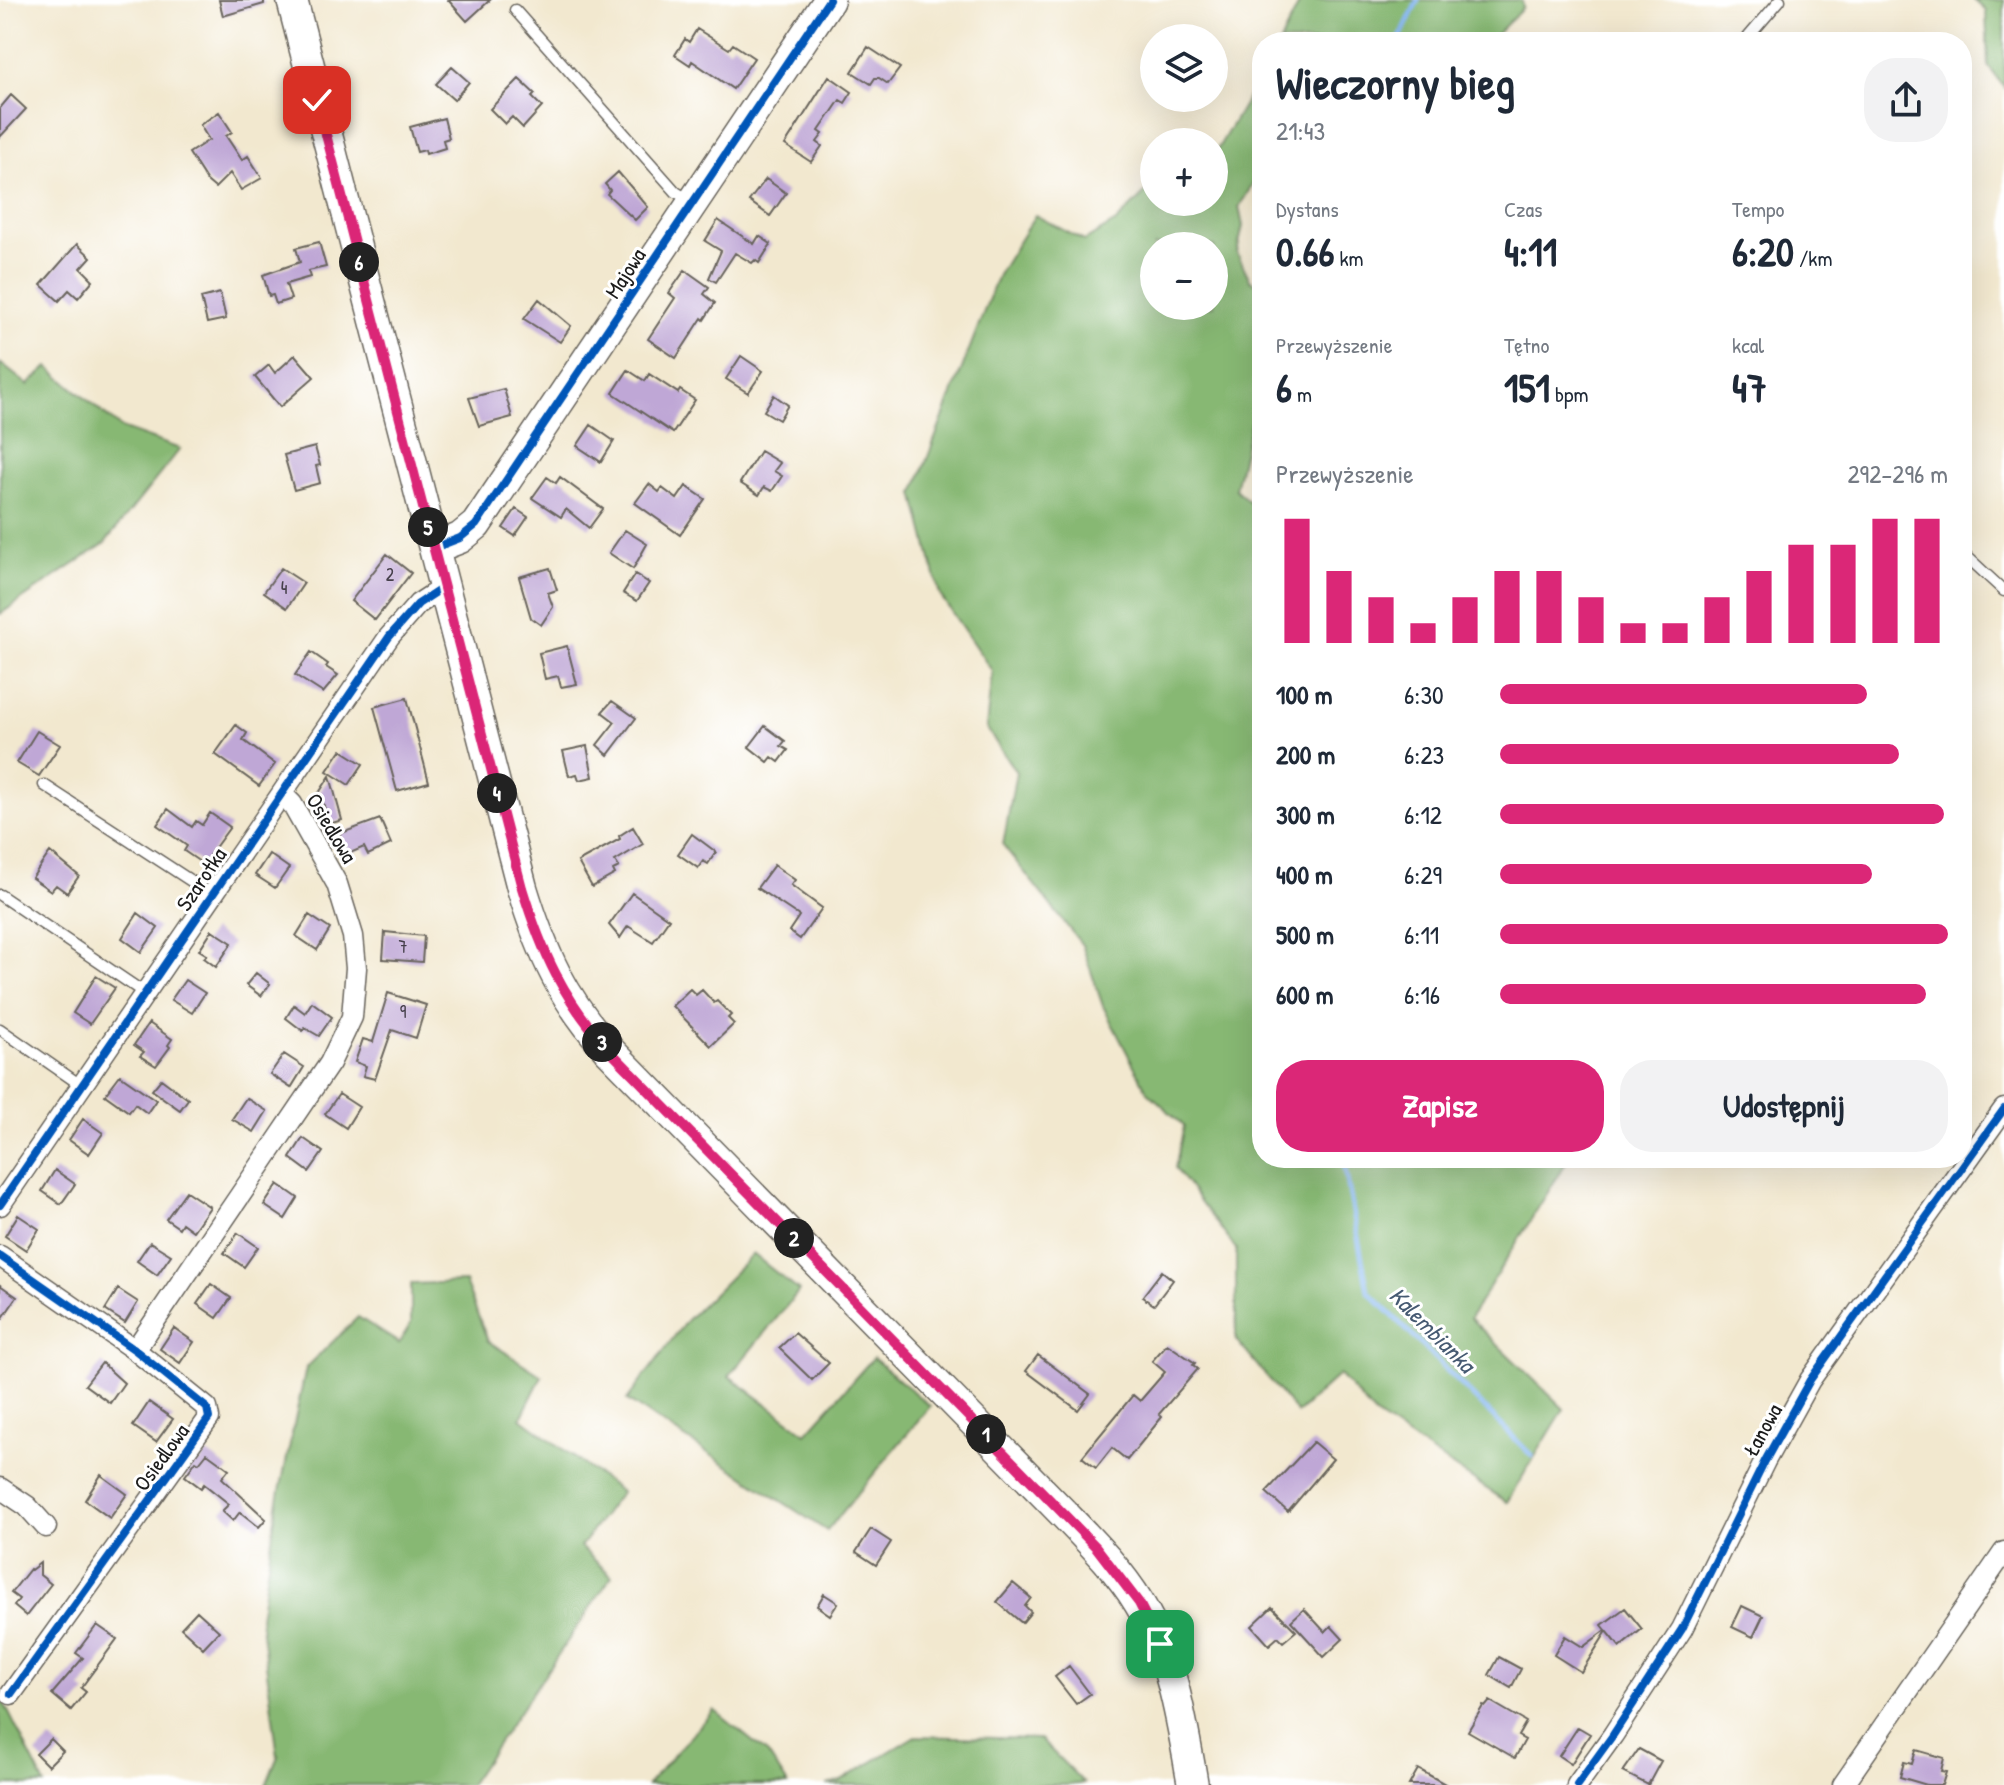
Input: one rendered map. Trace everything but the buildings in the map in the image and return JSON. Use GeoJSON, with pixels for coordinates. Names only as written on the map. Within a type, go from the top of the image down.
{"type":"FeatureCollection","features":[{"type":"Feature","properties":{"kind":"main road"},"geometry":{"type":"LineString","coordinates":[[292,0],[522,888],[537,937],[561,988],[610,1051],[1064,1514],[1122,1578],[1153,1628],[1166,1662],[1193,1785]]}},
{"type":"Feature","properties":{"kind":"main road","name":"Majowa"},"geometry":{"type":"LineString","coordinates":[[434,548],[460,538],[476,525],[829,0]]}},
{"type":"Feature","properties":{"kind":"street","name":"Szarotka"},"geometry":{"type":"LineString","coordinates":[[0,1205],[389,637],[418,604],[444,587]]}},
{"type":"Feature","properties":{"kind":"street","name":"Osiedlowa"},"geometry":{"type":"LineString","coordinates":[[135,1350],[330,1063],[352,1017],[356,968],[353,936],[337,884],[292,804],[282,794]]}},
{"type":"Feature","properties":{"kind":"street","name":"Łanowa"},"geometry":{"type":"LineString","coordinates":[[1972,1154],[2004,1109]]}},
{"type":"Feature","properties":{"kind":"street","name":"Łanowa"},"geometry":{"type":"LineString","coordinates":[[1577,1785],[1682,1629],[1765,1461],[1810,1380],[1962,1168]]}},
{"type":"Feature","properties":{"kind":"street","name":"Osiedlowa"},"geometry":{"type":"LineString","coordinates":[[0,1256],[135,1350],[207,1408],[209,1418],[11,1694]]}},
{"type":"Feature","properties":{"kind":"street"},"geometry":{"type":"LineString","coordinates":[[0,1488],[27,1506],[46,1527]]}},
{"type":"Feature","properties":{"kind":"street"},"geometry":{"type":"LineString","coordinates":[[1843,1785],[2004,1552]]}},
{"type":"Feature","properties":{"kind":"lane"},"geometry":{"type":"LineString","coordinates":[[1753,32],[1780,0]]}},
{"type":"Feature","properties":{"kind":"lane"},"geometry":{"type":"LineString","coordinates":[[515,10],[676,192],[693,202]]}},
{"type":"Feature","properties":{"kind":"lane"},"geometry":{"type":"LineString","coordinates":[[1972,561],[2004,591]]}},
{"type":"Feature","properties":{"kind":"lane"},"geometry":{"type":"LineString","coordinates":[[44,785],[211,894]]}},
{"type":"Feature","properties":{"kind":"lane"},"geometry":{"type":"LineString","coordinates":[[0,895],[146,994]]}},
{"type":"Feature","properties":{"kind":"lane"},"geometry":{"type":"LineString","coordinates":[[0,1029],[82,1086]]}},
{"type":"Feature","properties":{"kind":"green space"},"geometry":{"type":"Polygon","coordinates":[[[1301,0],[1522,0],[1523,8],[1499,32],[1285,32],[1301,0]]]}},
{"type":"Feature","properties":{"kind":"green space"},"geometry":{"type":"Polygon","coordinates":[[[1974,0],[2004,0],[2004,87],[1988,66],[1986,11],[1974,0]]]}},
{"type":"Feature","properties":{"kind":"green space"},"geometry":{"type":"Polygon","coordinates":[[[1252,91],[1252,186],[1239,207],[1243,226],[1237,253],[1252,281],[1252,417],[1235,489],[1252,504],[1252,1168],[1563,1168],[1470,1318],[1564,1409],[1507,1502],[1375,1415],[1339,1375],[1297,1413],[1236,1340],[1236,1249],[1175,1168],[1184,1126],[1147,1091],[1103,1006],[1082,945],[1003,845],[1016,772],[986,728],[992,671],[940,595],[914,493],[998,275],[1035,215],[1084,241],[1116,222],[1140,198],[1140,216],[1228,216],[1228,131],[1252,91]]]}},
{"type":"Feature","properties":{"kind":"green space"},"geometry":{"type":"Polygon","coordinates":[[[0,363],[28,385],[48,367],[121,428],[180,449],[104,544],[0,614],[0,363]]]}},
{"type":"Feature","properties":{"kind":"green space"},"geometry":{"type":"Polygon","coordinates":[[[753,1254],[799,1291],[729,1376],[806,1433],[873,1358],[930,1406],[827,1531],[627,1400],[686,1321],[753,1254]]]}},
{"type":"Feature","properties":{"kind":"green space"},"geometry":{"type":"Polygon","coordinates":[[[465,1282],[488,1341],[542,1376],[521,1418],[621,1492],[580,1547],[612,1576],[469,1785],[266,1785],[278,1756],[260,1617],[277,1505],[306,1368],[358,1317],[399,1343],[411,1323],[411,1284],[465,1282]]]}},
{"type":"Feature","properties":{"kind":"green space"},"geometry":{"type":"Polygon","coordinates":[[[2,1699],[45,1785],[0,1785],[2,1699]]]}},
{"type":"Feature","properties":{"kind":"green space"},"geometry":{"type":"Polygon","coordinates":[[[714,1710],[768,1754],[788,1785],[647,1785],[714,1710]]]}},
{"type":"Feature","properties":{"kind":"green space"},"geometry":{"type":"Polygon","coordinates":[[[915,1736],[1040,1739],[1084,1783],[827,1785],[841,1781],[915,1736]]]}},
{"type":"Feature","properties":{"kind":"waterway","name":"Kalembianka"},"geometry":{"type":"LineString","coordinates":[[1403,32],[1418,0]]}},
{"type":"Feature","properties":{"kind":"waterway","name":"Kalembianka"},"geometry":{"type":"LineString","coordinates":[[1345,1168],[1368,1291],[1532,1456]]}},
{"type":"Feature","properties":{"kind":"cycle path"},"geometry":{"type":"LineString","coordinates":[[434,548],[460,538],[476,525],[829,0]]}},
{"type":"Feature","properties":{"kind":"cycle path"},"geometry":{"type":"LineString","coordinates":[[0,1205],[389,637],[418,604],[444,587]]}},
{"type":"Feature","properties":{"kind":"cycle path"},"geometry":{"type":"LineString","coordinates":[[1972,1154],[2004,1109]]}},
{"type":"Feature","properties":{"kind":"cycle path"},"geometry":{"type":"LineString","coordinates":[[1577,1785],[1682,1629],[1765,1461],[1810,1380],[1962,1168]]}},
{"type":"Feature","properties":{"kind":"cycle path"},"geometry":{"type":"LineString","coordinates":[[0,1256],[135,1350],[207,1408],[209,1418],[11,1694]]}},
{"type":"Feature","properties":{"kind":"route"},"geometry":{"type":"LineString","coordinates":[[317,100],[522,888],[537,937],[554,975],[584,1021],[610,1051],[1096,1547],[1139,1603],[1160,1644]]}}]}
